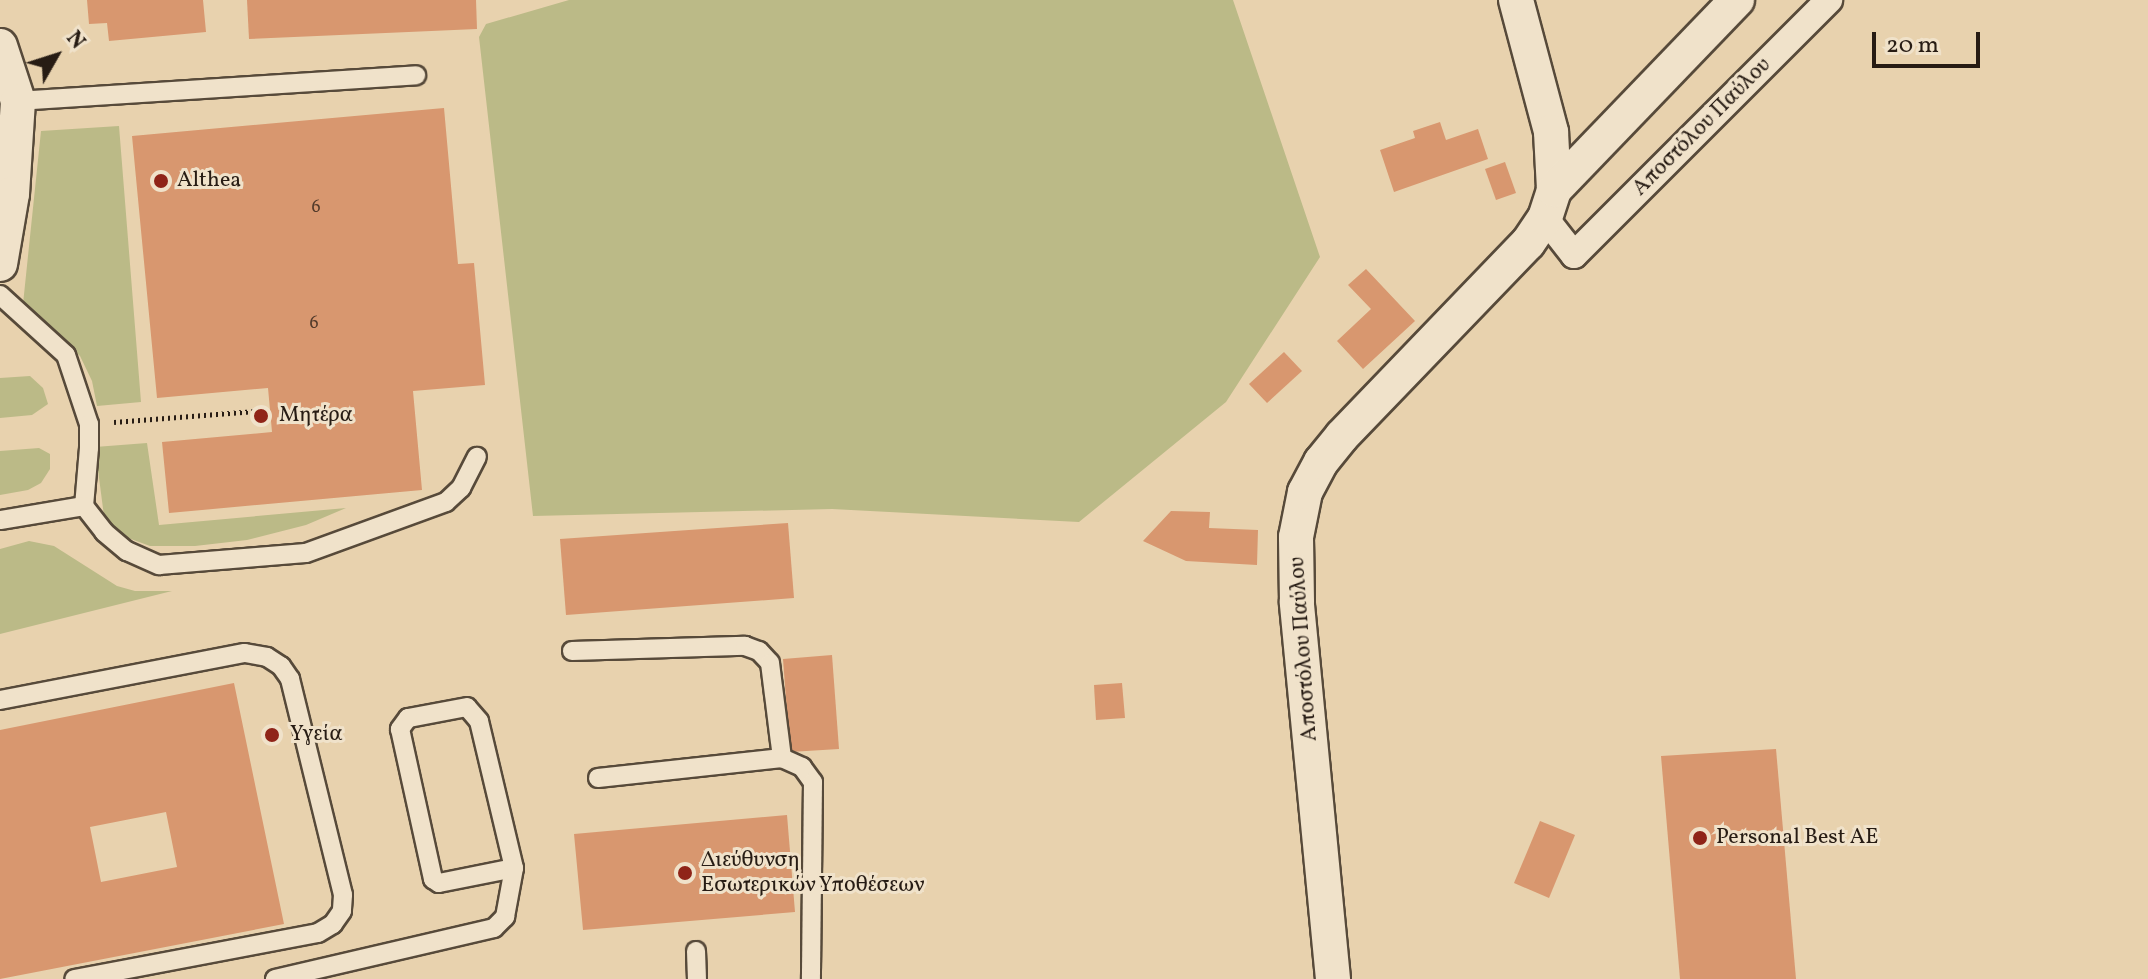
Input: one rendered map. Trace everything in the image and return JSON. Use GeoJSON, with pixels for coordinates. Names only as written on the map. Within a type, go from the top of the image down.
{"type":"FeatureCollection","features":[{"type":"Feature","properties":{"kind":"street"},"geometry":{"type":"LineString","coordinates":[[1516,0],[1551,132],[1549,204]]}},
{"type":"Feature","properties":{"kind":"street","name":"Αποστόλου Παύλου"},"geometry":{"type":"LineString","coordinates":[[1333,979],[1297,602],[1296,537],[1305,492],[1321,462],[1342,436],[1528,243],[1549,204],[1737,0]]}},
{"type":"Feature","properties":{"kind":"street","name":"Αποστόλου Παύλου"},"geometry":{"type":"LineString","coordinates":[[1549,204],[1574,255],[1829,0]]}},
{"type":"Feature","properties":{"kind":"street"},"geometry":{"type":"LineString","coordinates":[[0,46],[18,101],[12,194],[0,264]]}},
{"type":"Feature","properties":{"kind":"lane"},"geometry":{"type":"LineString","coordinates":[[18,101],[416,75]]}},
{"type":"Feature","properties":{"kind":"lane"},"geometry":{"type":"LineString","coordinates":[[0,295],[66,355],[89,424],[84,506],[104,532],[127,551],[159,565],[306,553],[446,502],[461,488],[477,457]]}},
{"type":"Feature","properties":{"kind":"lane"},"geometry":{"type":"LineString","coordinates":[[0,520],[84,506]]}},
{"type":"Feature","properties":{"kind":"lane"},"geometry":{"type":"LineString","coordinates":[[572,651],[745,646],[759,651],[770,663],[782,758]]}},
{"type":"Feature","properties":{"kind":"lane"},"geometry":{"type":"LineString","coordinates":[[0,700],[245,653],[267,657],[281,666],[290,679],[343,895],[342,911],[333,924],[318,933],[74,979]]}},
{"type":"Feature","properties":{"kind":"lane"},"geometry":{"type":"LineString","coordinates":[[275,979],[494,928],[505,917],[514,868],[475,712],[467,707],[408,718],[400,729],[433,879],[439,883],[514,868]]}},
{"type":"Feature","properties":{"kind":"lane"},"geometry":{"type":"LineString","coordinates":[[598,778],[782,758],[802,767],[813,782],[811,979]]}},
{"type":"Feature","properties":{"kind":"lane"},"geometry":{"type":"LineString","coordinates":[[696,951],[697,979]]}},
{"type":"Feature","properties":{"kind":"path"},"geometry":{"type":"LineString","coordinates":[[123,421],[269,410]]}},
{"type":"Feature","properties":{"kind":"shaded area"},"geometry":{"type":"Polygon","coordinates":[[[569,0],[1233,0],[1320,257],[1226,402],[1079,522],[832,509],[533,516],[479,37],[486,24],[569,0]]]}},
{"type":"Feature","properties":{"kind":"shaded area"},"geometry":{"type":"Polygon","coordinates":[[[119,126],[141,402],[97,406],[92,381],[80,356],[23,304],[41,131],[119,126]]]}},
{"type":"Feature","properties":{"kind":"shaded area"},"geometry":{"type":"Polygon","coordinates":[[[30,376],[43,388],[48,404],[32,415],[0,418],[0,378],[30,376]]]}},
{"type":"Feature","properties":{"kind":"shaded area"},"geometry":{"type":"Polygon","coordinates":[[[147,443],[159,525],[346,508],[306,525],[247,540],[195,546],[150,546],[120,535],[104,516],[95,447],[147,443]]]}},
{"type":"Feature","properties":{"kind":"shaded area"},"geometry":{"type":"Polygon","coordinates":[[[39,448],[50,454],[50,469],[41,483],[28,490],[0,495],[0,451],[39,448]]]}},
{"type":"Feature","properties":{"kind":"shaded area"},"geometry":{"type":"Polygon","coordinates":[[[29,541],[54,546],[117,586],[135,591],[172,591],[0,634],[0,549],[29,541]]]}},
{"type":"Feature","properties":{"kind":"building"},"geometry":{"type":"Polygon","coordinates":[[[87,0],[203,0],[206,32],[109,41],[107,23],[89,24],[87,0]]]}},
{"type":"Feature","properties":{"kind":"building"},"geometry":{"type":"Polygon","coordinates":[[[247,0],[476,0],[477,29],[249,39],[247,0]]]}},
{"type":"Feature","properties":{"kind":"building"},"geometry":{"type":"Polygon","coordinates":[[[444,108],[458,264],[474,263],[485,385],[413,391],[422,490],[169,513],[162,442],[272,432],[268,388],[157,398],[132,136],[444,108]]]}},
{"type":"Feature","properties":{"kind":"building"},"geometry":{"type":"Polygon","coordinates":[[[1440,122],[1446,140],[1478,129],[1488,159],[1394,192],[1380,150],[1415,138],[1413,131],[1440,122]]]}},
{"type":"Feature","properties":{"kind":"building"},"geometry":{"type":"Polygon","coordinates":[[[1505,162],[1516,193],[1496,200],[1485,169],[1505,162]]]}},
{"type":"Feature","properties":{"kind":"building"},"geometry":{"type":"Polygon","coordinates":[[[1366,269],[1415,321],[1363,369],[1337,341],[1371,309],[1348,285],[1366,269]]]}},
{"type":"Feature","properties":{"kind":"building"},"geometry":{"type":"Polygon","coordinates":[[[1284,352],[1302,371],[1267,403],[1249,384],[1284,352]]]}},
{"type":"Feature","properties":{"kind":"building"},"geometry":{"type":"Polygon","coordinates":[[[1171,511],[1210,512],[1209,528],[1258,530],[1257,565],[1186,561],[1143,541],[1171,511]]]}},
{"type":"Feature","properties":{"kind":"building"},"geometry":{"type":"Polygon","coordinates":[[[788,523],[794,598],[566,615],[560,539],[788,523]]]}},
{"type":"Feature","properties":{"kind":"building"},"geometry":{"type":"Polygon","coordinates":[[[832,655],[839,749],[790,752],[783,659],[832,655]]]}},
{"type":"Feature","properties":{"kind":"building"},"geometry":{"type":"Polygon","coordinates":[[[234,683],[284,924],[0,979],[0,730],[234,683]],[[166,812],[90,827],[101,882],[177,867],[166,812]]]}},
{"type":"Feature","properties":{"kind":"building"},"geometry":{"type":"Polygon","coordinates":[[[1122,683],[1125,718],[1096,720],[1094,685],[1122,683]]]}},
{"type":"Feature","properties":{"kind":"building"},"geometry":{"type":"Polygon","coordinates":[[[1776,749],[1796,979],[1680,979],[1661,756],[1776,749]]]}},
{"type":"Feature","properties":{"kind":"building","name":"Διεύθυνση Εσωτερικών Υποθέσεων"},"geometry":{"type":"Polygon","coordinates":[[[787,815],[795,912],[583,930],[574,834],[787,815]]]}},
{"type":"Feature","properties":{"kind":"building"},"geometry":{"type":"Polygon","coordinates":[[[1540,821],[1575,835],[1549,898],[1514,883],[1540,821]]]}},
{"type":"Feature","properties":{"kind":"place","name":"Althea"},"geometry":{"type":"Point","coordinates":[161,181]}},
{"type":"Feature","properties":{"kind":"place","name":"Μητέρα"},"geometry":{"type":"Point","coordinates":[261,416]}},
{"type":"Feature","properties":{"kind":"place","name":"Υγεία"},"geometry":{"type":"Point","coordinates":[272,735]}},
{"type":"Feature","properties":{"kind":"place","name":"Personal Best AE"},"geometry":{"type":"Point","coordinates":[1700,838]}},
{"type":"Feature","properties":{"kind":"place","name":"Διεύθυνση Εσωτερικών Υποθέσεων"},"geometry":{"type":"Point","coordinates":[685,873]}}]}
